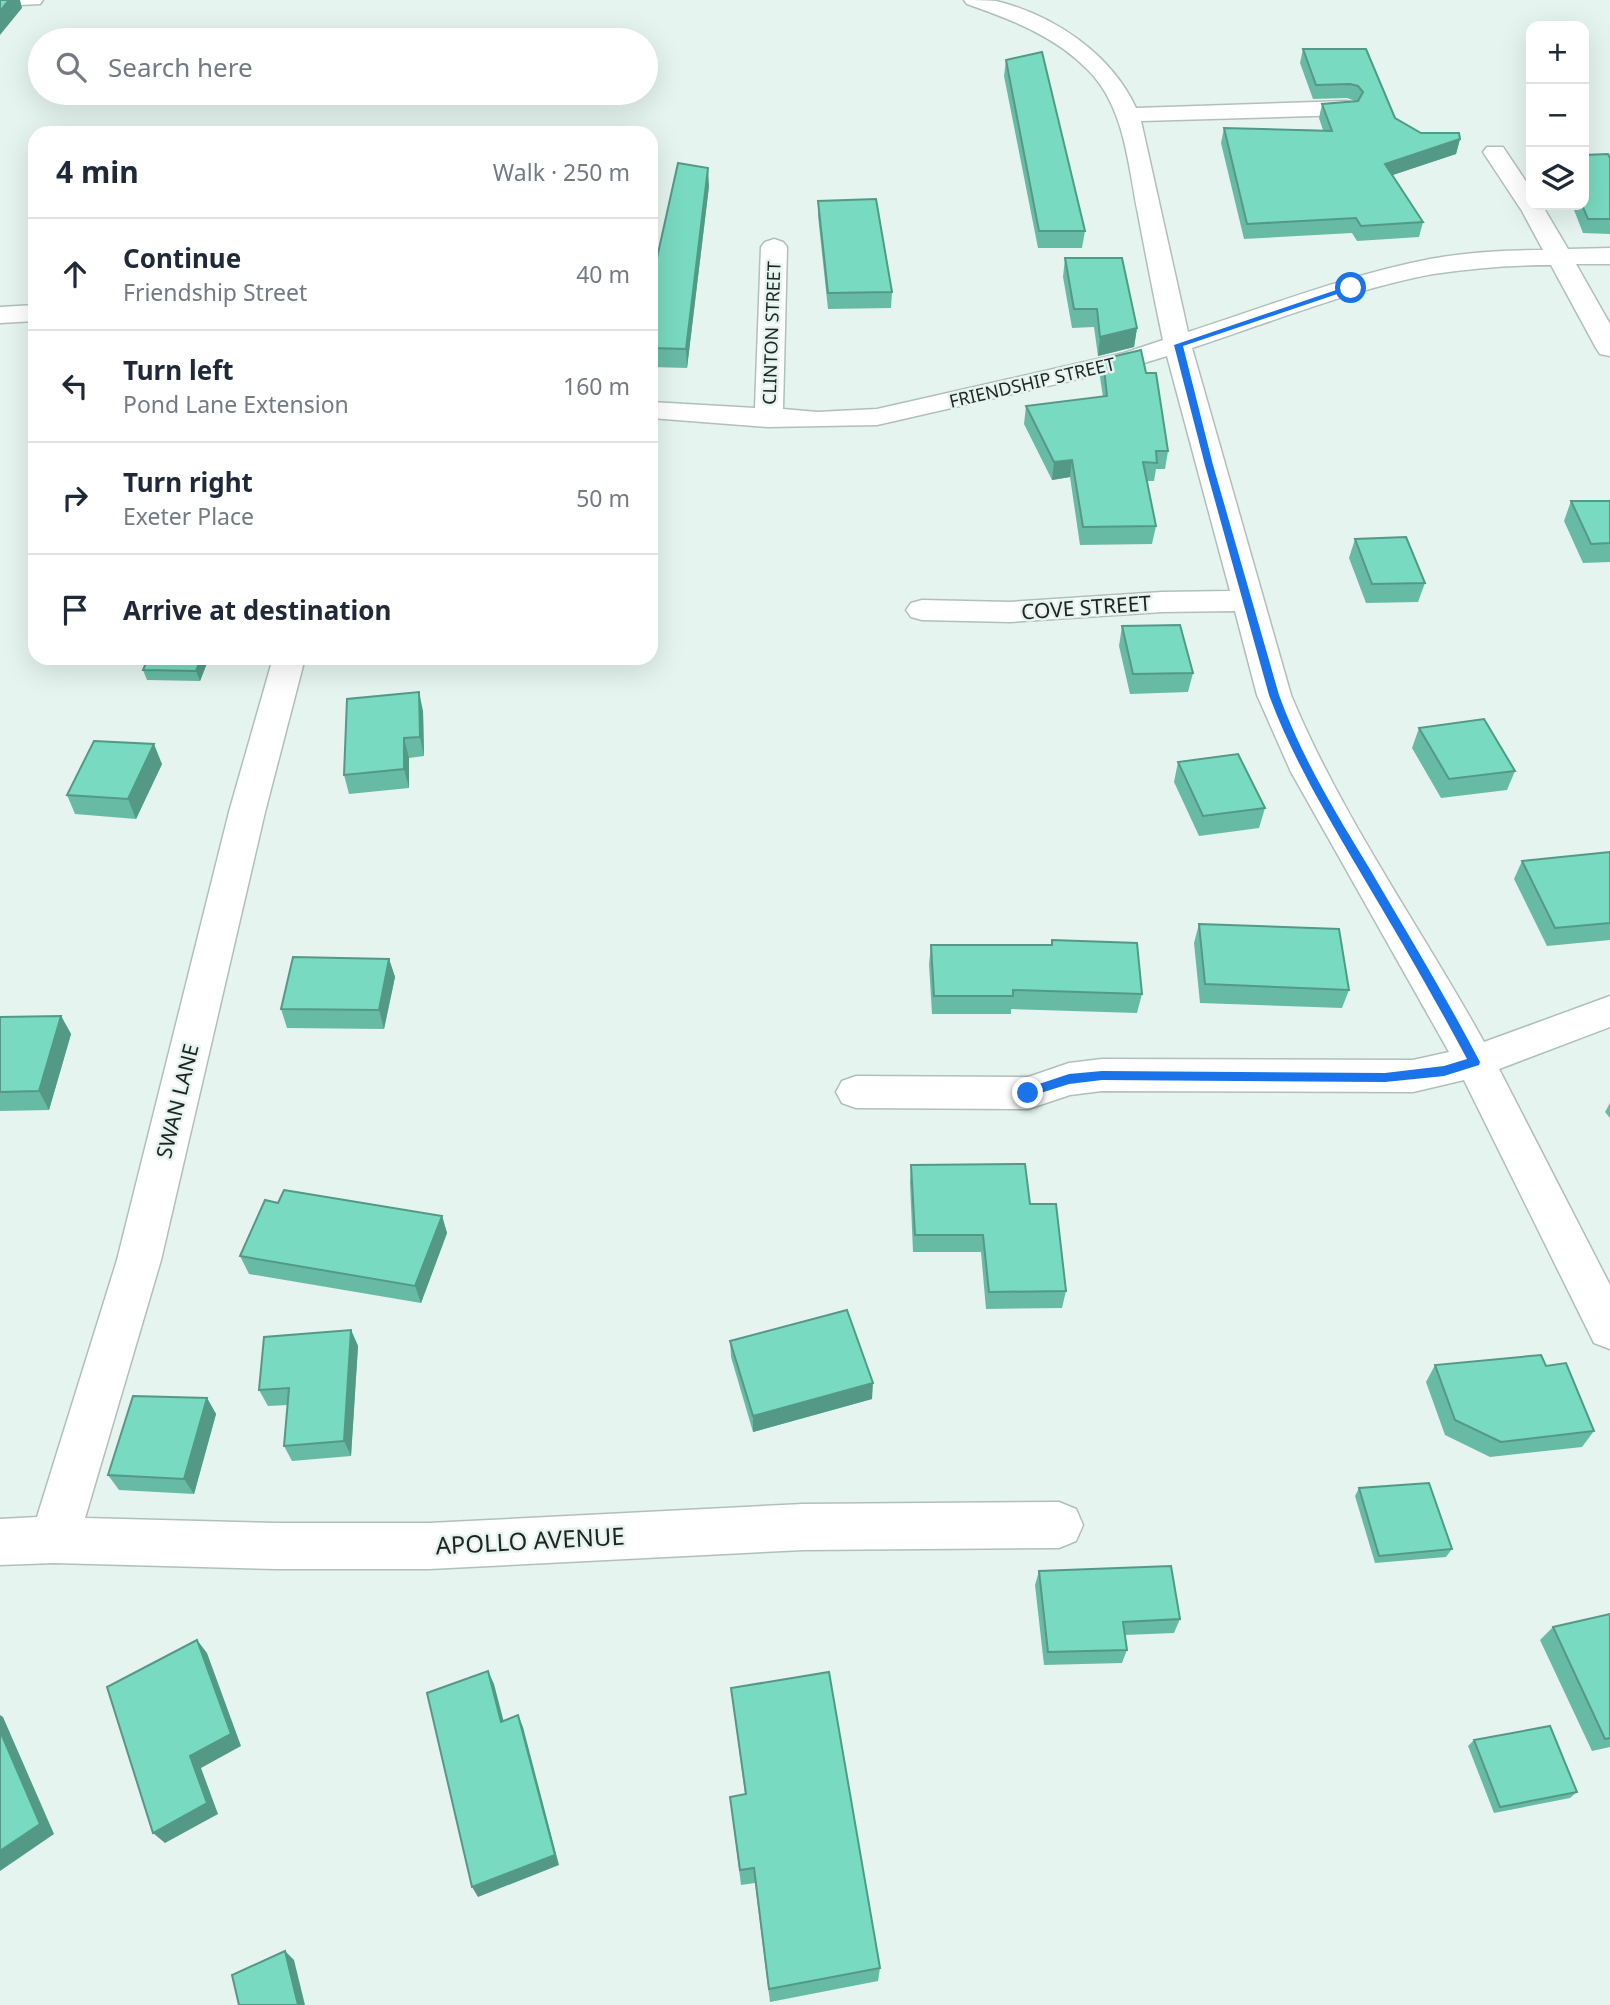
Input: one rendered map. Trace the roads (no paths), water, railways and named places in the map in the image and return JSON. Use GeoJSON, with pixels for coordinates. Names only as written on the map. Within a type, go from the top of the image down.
{"type":"FeatureCollection","features":[{"type":"Feature","properties":{"kind":"street"},"geometry":{"type":"LineString","coordinates":[[0,0],[33,0]]}},
{"type":"Feature","properties":{"kind":"street"},"geometry":{"type":"LineString","coordinates":[[974,0],[1026,20],[1080,51],[1110,82],[1128,115],[1178,345],[1209,465],[1274,695],[1287,731],[1309,776],[1430,980],[1610,1329]]}},
{"type":"Feature","properties":{"kind":"street"},"geometry":{"type":"LineString","coordinates":[[1128,115],[1346,108]]}},
{"type":"Feature","properties":{"kind":"street"},"geometry":{"type":"LineString","coordinates":[[1495,152],[1560,256],[1610,348]]}},
{"type":"Feature","properties":{"kind":"street","name":"CLINTON STREET"},"geometry":{"type":"LineString","coordinates":[[768,419],[774,247]]}},
{"type":"Feature","properties":{"kind":"street","name":"FRIENDSHIP STREET"},"geometry":{"type":"LineString","coordinates":[[658,411],[768,419],[828,420],[877,417],[1086,370],[1178,345],[1351,288],[1431,267],[1468,261],[1610,256]]}},
{"type":"Feature","properties":{"kind":"street"},"geometry":{"type":"LineString","coordinates":[[0,315],[28,313]]}},
{"type":"Feature","properties":{"kind":"street","name":"COVE STREET"},"geometry":{"type":"LineString","coordinates":[[922,610],[1010,612],[1174,601],[1249,601]]}},
{"type":"Feature","properties":{"kind":"street","name":"SWAN LANE"},"geometry":{"type":"LineString","coordinates":[[54,1540],[139,1260],[247,812],[287,665]]}},
{"type":"Feature","properties":{"kind":"street"},"geometry":{"type":"LineString","coordinates":[[856,1092],[1028,1093],[1069,1079],[1139,1074],[1404,1077],[1444,1071],[1474,1062],[1610,1012]]}},
{"type":"Feature","properties":{"kind":"street","name":"APOLLO AVENUE"},"geometry":{"type":"LineString","coordinates":[[0,1542],[54,1540],[277,1546],[429,1546],[803,1527],[1059,1525]]}}]}
